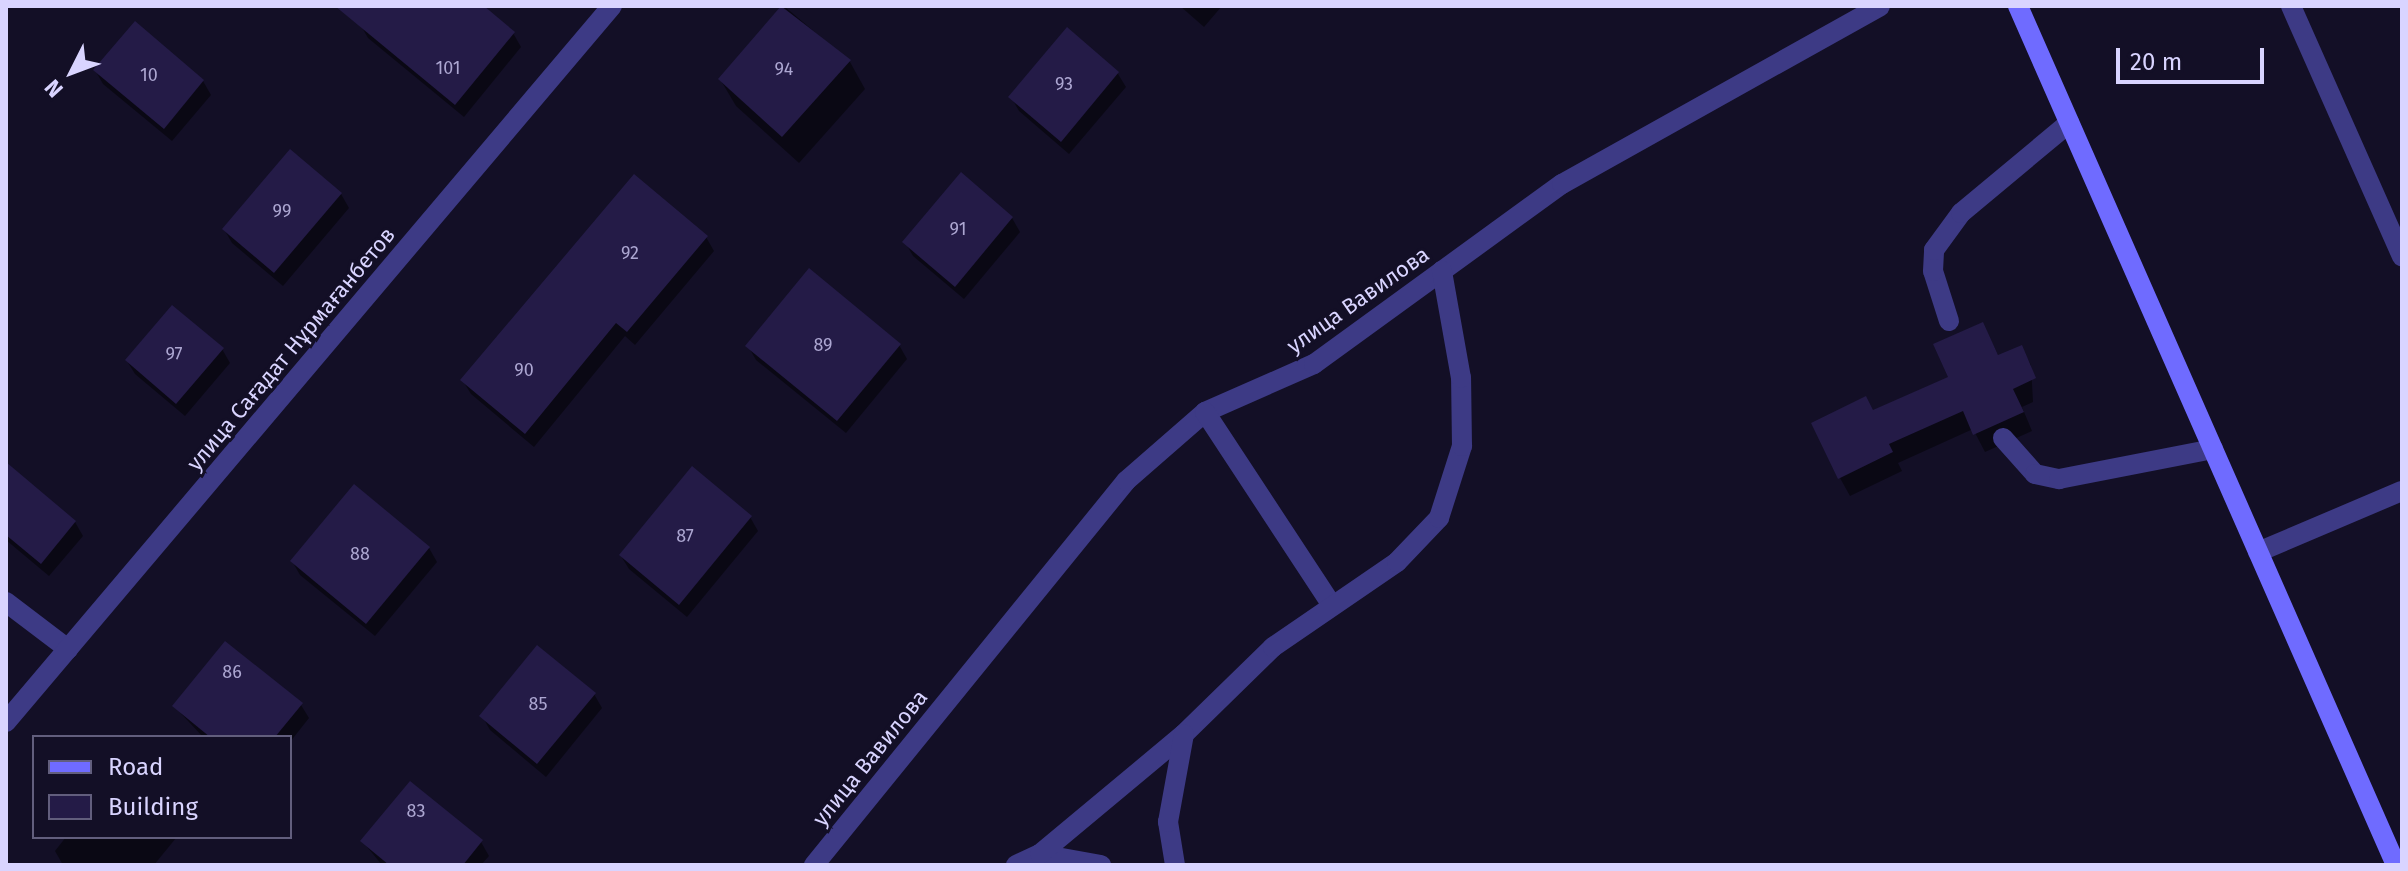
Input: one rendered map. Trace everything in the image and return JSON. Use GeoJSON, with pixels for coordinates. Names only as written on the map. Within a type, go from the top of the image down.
{"type":"FeatureCollection","features":[{"type":"Feature","properties":{"kind":"street","name":"улица Сағадат Нұрмағанбетов"},"geometry":{"type":"LineString","coordinates":[[6,722],[612,6]]}},
{"type":"Feature","properties":{"kind":"street","name":"улица Вавилова"},"geometry":{"type":"LineString","coordinates":[[814,865],[1126,481],[1205,412],[1314,364],[1562,184],[1880,6]]}},
{"type":"Feature","properties":{"kind":"street"},"geometry":{"type":"LineString","coordinates":[[2018,6],[2396,865]]}},
{"type":"Feature","properties":{"kind":"street"},"geometry":{"type":"LineString","coordinates":[[2291,6],[2402,257]]}},
{"type":"Feature","properties":{"kind":"street"},"geometry":{"type":"LineString","coordinates":[[1949,321],[1933,271],[1934,250],[1961,213],[2069,123]]}},
{"type":"Feature","properties":{"kind":"street"},"geometry":{"type":"LineString","coordinates":[[1016,865],[1040,854],[1184,734],[1273,647],[1331,604],[1397,562],[1439,518],[1453,483],[1462,446],[1461,378],[1442,271]]}},
{"type":"Feature","properties":{"kind":"street"},"geometry":{"type":"LineString","coordinates":[[1205,412],[1331,604]]}},
{"type":"Feature","properties":{"kind":"street"},"geometry":{"type":"LineString","coordinates":[[2003,438],[2035,474],[2059,479],[2213,449]]}},
{"type":"Feature","properties":{"kind":"street"},"geometry":{"type":"LineString","coordinates":[[2258,552],[2402,491]]}},
{"type":"Feature","properties":{"kind":"street"},"geometry":{"type":"LineString","coordinates":[[6,602],[68,649]]}},
{"type":"Feature","properties":{"kind":"street"},"geometry":{"type":"LineString","coordinates":[[1175,865],[1168,822],[1184,734]]}},
{"type":"Feature","properties":{"kind":"street"},"geometry":{"type":"LineString","coordinates":[[1040,854],[1101,865]]}},
{"type":"Feature","properties":{"kind":"building"},"geometry":{"type":"Polygon","coordinates":[[[335,6],[484,6],[515,32],[455,105],[335,6]]]}},
{"type":"Feature","properties":{"kind":"building"},"geometry":{"type":"Polygon","coordinates":[[[781,6],[851,60],[782,137],[718,79],[781,6]]]}},
{"type":"Feature","properties":{"kind":"building"},"geometry":{"type":"Polygon","coordinates":[[[135,21],[204,80],[164,129],[93,70],[135,21]]]}},
{"type":"Feature","properties":{"kind":"building"},"geometry":{"type":"Polygon","coordinates":[[[1067,27],[1119,72],[1061,142],[1008,97],[1067,27]]]}},
{"type":"Feature","properties":{"kind":"building"},"geometry":{"type":"Polygon","coordinates":[[[290,149],[342,193],[274,273],[222,229],[290,149]]]}},
{"type":"Feature","properties":{"kind":"building"},"geometry":{"type":"Polygon","coordinates":[[[961,172],[1013,217],[955,287],[902,242],[961,172]]]}},
{"type":"Feature","properties":{"kind":"building"},"geometry":{"type":"Polygon","coordinates":[[[634,174],[708,236],[627,332],[616,323],[525,434],[460,380],[634,174]]]}},
{"type":"Feature","properties":{"kind":"building"},"geometry":{"type":"Polygon","coordinates":[[[809,268],[901,344],[837,421],[745,346],[809,268]]]}},
{"type":"Feature","properties":{"kind":"building"},"geometry":{"type":"Polygon","coordinates":[[[172,305],[224,348],[176,404],[125,360],[172,305]]]}},
{"type":"Feature","properties":{"kind":"building"},"geometry":{"type":"Polygon","coordinates":[[[1983,322],[1998,355],[2022,345],[2036,378],[2013,389],[2024,412],[1973,435],[1963,411],[1889,444],[1893,452],[1838,479],[1811,423],[1866,396],[1873,410],[1948,377],[1933,344],[1983,322]]]}},
{"type":"Feature","properties":{"kind":"building"},"geometry":{"type":"Polygon","coordinates":[[[6,462],[76,521],[41,564],[6,535],[6,462]]]}},
{"type":"Feature","properties":{"kind":"building"},"geometry":{"type":"Polygon","coordinates":[[[692,466],[752,516],[679,605],[619,555],[692,466]]]}},
{"type":"Feature","properties":{"kind":"building"},"geometry":{"type":"Polygon","coordinates":[[[354,484],[430,547],[366,624],[290,561],[354,484]]]}},
{"type":"Feature","properties":{"kind":"building"},"geometry":{"type":"Polygon","coordinates":[[[225,641],[303,703],[277,735],[208,735],[172,706],[225,641]]]}},
{"type":"Feature","properties":{"kind":"building"},"geometry":{"type":"Polygon","coordinates":[[[537,645],[596,693],[537,764],[479,716],[537,645]]]}},
{"type":"Feature","properties":{"kind":"building"},"geometry":{"type":"Polygon","coordinates":[[[410,781],[483,840],[463,865],[389,865],[360,841],[410,781]]]}}]}
